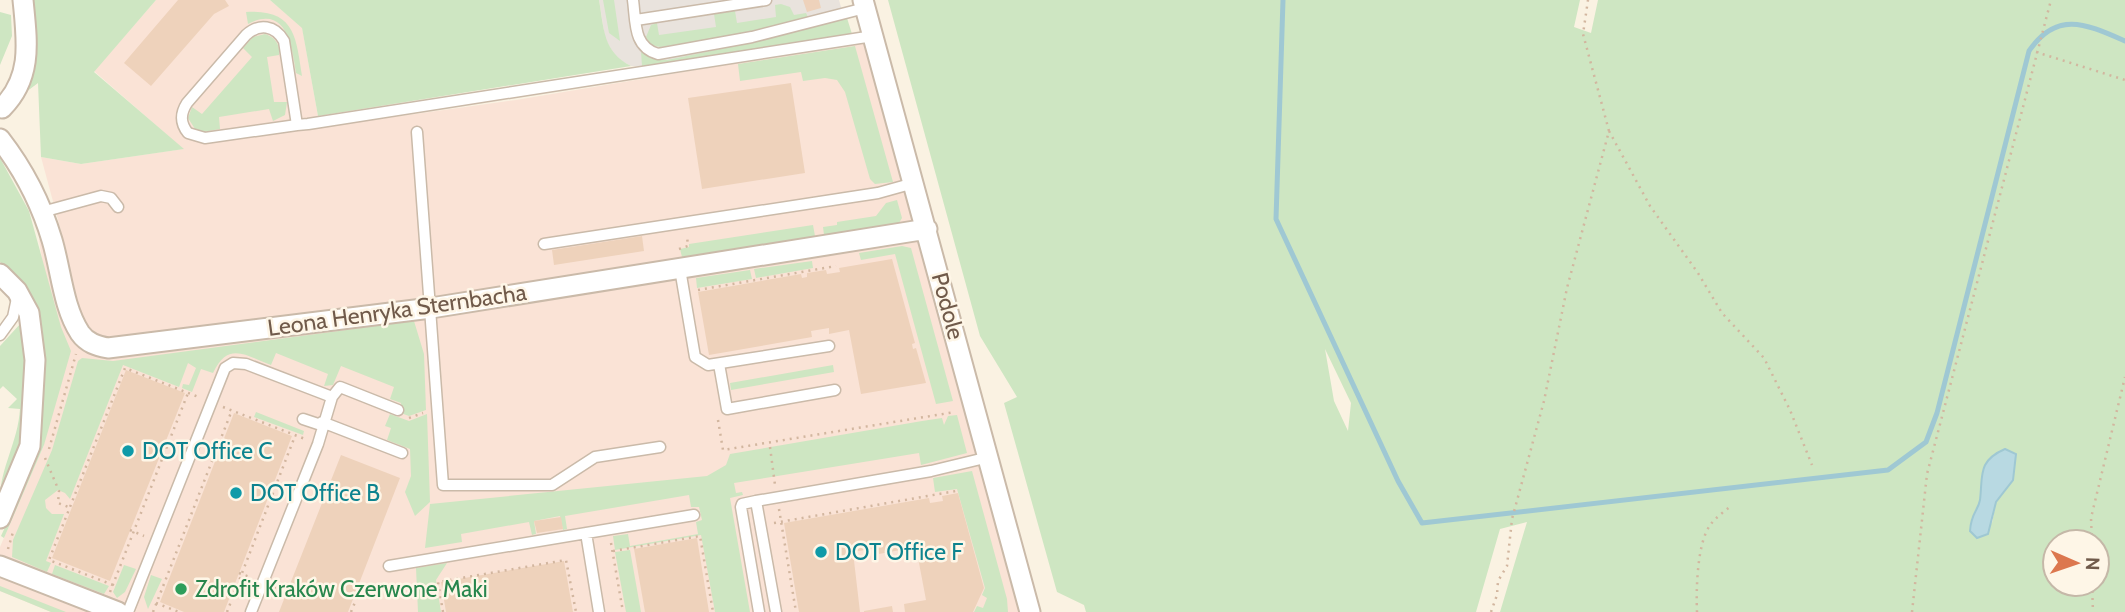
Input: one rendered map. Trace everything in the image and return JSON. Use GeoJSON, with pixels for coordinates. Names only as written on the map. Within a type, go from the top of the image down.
{"type":"FeatureCollection","features":[{"type":"Feature","properties":{"kind":"street"},"geometry":{"type":"LineString","coordinates":[[0,137],[7,120],[1,107],[18,90],[25,72],[27,46],[23,0]]}},
{"type":"Feature","properties":{"kind":"street","name":"Podole"},"geometry":{"type":"LineString","coordinates":[[864,4],[1030,612]]}},
{"type":"Feature","properties":{"kind":"street","name":"Leona Henryka Sternbacha"},"geometry":{"type":"LineString","coordinates":[[0,137],[24,172],[41,212],[75,323],[81,335],[97,346],[118,348],[431,307],[927,229]]}},
{"type":"Feature","properties":{"kind":"street"},"geometry":{"type":"LineString","coordinates":[[0,274],[26,304],[34,330],[33,430],[28,454],[0,518]]}},
{"type":"Feature","properties":{"kind":"street"},"geometry":{"type":"LineString","coordinates":[[0,566],[113,605]]}},
{"type":"Feature","properties":{"kind":"lane"},"geometry":{"type":"LineString","coordinates":[[633,0],[639,43],[646,51],[658,54],[752,37],[864,4]]}},
{"type":"Feature","properties":{"kind":"lane"},"geometry":{"type":"LineString","coordinates":[[636,20],[766,0]]}},
{"type":"Feature","properties":{"kind":"lane"},"geometry":{"type":"LineString","coordinates":[[297,125],[284,41],[279,33],[266,27],[254,29],[246,35],[187,103],[182,115],[186,130],[200,138],[297,125],[873,36]]}},
{"type":"Feature","properties":{"kind":"lane"},"geometry":{"type":"LineString","coordinates":[[417,132],[424,261],[431,307],[443,485],[552,485],[595,457],[660,447]]}},
{"type":"Feature","properties":{"kind":"lane"},"geometry":{"type":"LineString","coordinates":[[544,244],[877,193],[914,183]]}},
{"type":"Feature","properties":{"kind":"lane"},"geometry":{"type":"LineString","coordinates":[[41,212],[101,196],[111,198],[118,207]]}},
{"type":"Feature","properties":{"kind":"lane"},"geometry":{"type":"LineString","coordinates":[[680,269],[695,357],[708,365],[829,346]]}},
{"type":"Feature","properties":{"kind":"lane"},"geometry":{"type":"LineString","coordinates":[[0,335],[15,312],[17,291]]}},
{"type":"Feature","properties":{"kind":"lane"},"geometry":{"type":"LineString","coordinates":[[128,612],[222,372],[237,363],[332,397]]}},
{"type":"Feature","properties":{"kind":"lane"},"geometry":{"type":"LineString","coordinates":[[719,364],[727,409],[835,390]]}},
{"type":"Feature","properties":{"kind":"lane"},"geometry":{"type":"LineString","coordinates":[[251,612],[318,444],[332,397],[340,387],[398,410]]}},
{"type":"Feature","properties":{"kind":"lane"},"geometry":{"type":"LineString","coordinates":[[303,419],[402,453]]}},
{"type":"Feature","properties":{"kind":"lane"},"geometry":{"type":"LineString","coordinates":[[761,606],[741,507],[744,503],[931,471],[989,457]]}},
{"type":"Feature","properties":{"kind":"lane"},"geometry":{"type":"LineString","coordinates":[[756,501],[776,612]]}},
{"type":"Feature","properties":{"kind":"lane"},"geometry":{"type":"LineString","coordinates":[[389,566],[694,515]]}},
{"type":"Feature","properties":{"kind":"lane"},"geometry":{"type":"LineString","coordinates":[[586,533],[599,612]]}},
{"type":"Feature","properties":{"kind":"path"},"geometry":{"type":"LineString","coordinates":[[1588,0],[1583,34],[1609,131],[1650,206],[1698,273],[1722,313],[1765,358],[1812,465]]}},
{"type":"Feature","properties":{"kind":"path"},"geometry":{"type":"LineString","coordinates":[[1912,612],[1927,474],[2036,52],[2052,0]]}},
{"type":"Feature","properties":{"kind":"path"},"geometry":{"type":"LineString","coordinates":[[2036,52],[2125,79]]}},
{"type":"Feature","properties":{"kind":"path"},"geometry":{"type":"LineString","coordinates":[[1491,612],[1497,595],[1498,581],[1507,566],[1512,519],[1544,401],[1567,288],[1609,131]]}},
{"type":"Feature","properties":{"kind":"path"},"geometry":{"type":"LineString","coordinates":[[679,247],[688,246]]}},
{"type":"Feature","properties":{"kind":"path"},"geometry":{"type":"LineString","coordinates":[[696,290],[836,266]]}},
{"type":"Feature","properties":{"kind":"path"},"geometry":{"type":"LineString","coordinates":[[113,585],[49,560],[125,368],[310,441]]}},
{"type":"Feature","properties":{"kind":"path"},"geometry":{"type":"LineString","coordinates":[[2091,528],[2091,518],[2125,377]]}},
{"type":"Feature","properties":{"kind":"path"},"geometry":{"type":"LineString","coordinates":[[113,605],[113,585],[188,393]]}},
{"type":"Feature","properties":{"kind":"path"},"geometry":{"type":"LineString","coordinates":[[153,612],[232,410]]}},
{"type":"Feature","properties":{"kind":"path"},"geometry":{"type":"LineString","coordinates":[[796,612],[769,445],[959,411]]}},
{"type":"Feature","properties":{"kind":"path"},"geometry":{"type":"LineString","coordinates":[[227,612],[295,435]]}},
{"type":"Feature","properties":{"kind":"path"},"geometry":{"type":"LineString","coordinates":[[45,458],[59,491],[58,503],[70,508]]}},
{"type":"Feature","properties":{"kind":"path"},"geometry":{"type":"LineString","coordinates":[[761,525],[956,491]]}},
{"type":"Feature","properties":{"kind":"path"},"geometry":{"type":"LineString","coordinates":[[1697,612],[1695,587],[1704,539],[1709,525],[1732,505]]}},
{"type":"Feature","properties":{"kind":"path"},"geometry":{"type":"LineString","coordinates":[[609,529],[624,612]]}},
{"type":"Feature","properties":{"kind":"path"},"geometry":{"type":"LineString","coordinates":[[613,551],[700,536],[713,612]]}},
{"type":"Feature","properties":{"kind":"path"},"geometry":{"type":"LineString","coordinates":[[443,612],[438,582],[566,560],[576,612]]}},
{"type":"Feature","properties":{"kind":"path"},"geometry":{"type":"LineString","coordinates":[[351,612],[364,580]]}},
{"type":"Feature","properties":{"kind":"path"},"geometry":{"type":"LineString","coordinates":[[156,603],[179,612]]}},
{"type":"Feature","properties":{"kind":"shaded area"},"geometry":{"type":"Polygon","coordinates":[[[156,0],[270,0],[302,27],[318,116],[365,121],[516,100],[869,41],[1017,588],[1019,612],[51,612],[0,591],[0,547],[44,445],[50,313],[39,239],[61,231],[41,157],[81,164],[183,149],[94,71],[156,0]]]}},
{"type":"Feature","properties":{"kind":"shaded area"},"geometry":{"type":"Polygon","coordinates":[[[599,0],[839,0],[846,25],[656,67],[631,66],[616,58],[605,38],[599,0]]]}},
{"type":"Feature","properties":{"kind":"green space"},"geometry":{"type":"Polygon","coordinates":[[[29,0],[156,0],[94,72],[184,149],[81,164],[41,157],[38,83],[26,92],[32,74],[29,0]]]}},
{"type":"Feature","properties":{"kind":"green space"},"geometry":{"type":"Polygon","coordinates":[[[270,0],[599,0],[606,39],[615,54],[631,66],[318,116],[302,28],[270,0]]]}},
{"type":"Feature","properties":{"kind":"green space"},"geometry":{"type":"Polygon","coordinates":[[[603,0],[614,0],[620,41],[609,33],[603,0]]]}},
{"type":"Feature","properties":{"kind":"green space"},"geometry":{"type":"Polygon","coordinates":[[[888,0],[1580,0],[1574,27],[1591,33],[1598,0],[2125,0],[2125,612],[1500,612],[1527,522],[1500,529],[1476,612],[1086,612],[1084,605],[1057,592],[1004,403],[1017,397],[980,336],[888,0]],[[1325,349],[1334,401],[1348,431],[1351,403],[1325,349]],[[2013,480],[1990,495],[1978,507],[1971,521],[1970,531],[1992,523],[1996,502],[2013,480]]]}},
{"type":"Feature","properties":{"kind":"green space"},"geometry":{"type":"Polygon","coordinates":[[[775,5],[790,7],[794,15],[806,13],[808,17],[758,32],[660,47],[651,45],[646,37],[651,25],[657,23],[659,35],[716,27],[714,14],[735,11],[737,23],[776,17],[775,5]]]}},
{"type":"Feature","properties":{"kind":"green space"},"geometry":{"type":"Polygon","coordinates":[[[0,12],[11,15],[12,36],[0,65],[0,12]]]}},
{"type":"Feature","properties":{"kind":"green space"},"geometry":{"type":"Polygon","coordinates":[[[246,12],[275,15],[284,21],[295,38],[302,76],[296,73],[289,41],[279,24],[261,19],[248,24],[246,12]]]}},
{"type":"Feature","properties":{"kind":"green space"},"geometry":{"type":"Polygon","coordinates":[[[847,18],[852,34],[642,66],[641,52],[652,59],[667,60],[764,40],[847,18]]]}},
{"type":"Feature","properties":{"kind":"green space"},"geometry":{"type":"Polygon","coordinates":[[[265,34],[274,39],[279,48],[279,55],[267,57],[274,102],[287,102],[285,115],[273,121],[269,109],[219,117],[220,129],[203,132],[195,129],[188,118],[192,107],[202,114],[252,57],[243,48],[253,37],[265,34]]]}},
{"type":"Feature","properties":{"kind":"green space"},"geometry":{"type":"Polygon","coordinates":[[[855,46],[893,182],[875,184],[870,179],[845,92],[837,80],[825,78],[803,81],[801,72],[740,81],[738,64],[855,46]]]}},
{"type":"Feature","properties":{"kind":"green space"},"geometry":{"type":"Polygon","coordinates":[[[0,158],[29,211],[61,327],[71,351],[44,445],[4,538],[1,536],[35,458],[40,439],[43,333],[35,303],[27,289],[16,275],[0,262],[0,158]]]}},
{"type":"Feature","properties":{"kind":"green space"},"geometry":{"type":"Polygon","coordinates":[[[897,200],[902,218],[899,223],[824,235],[823,227],[876,216],[886,203],[897,200]]]}},
{"type":"Feature","properties":{"kind":"green space"},"geometry":{"type":"Polygon","coordinates":[[[813,225],[815,236],[682,257],[680,249],[689,247],[689,244],[813,225]]]}},
{"type":"Feature","properties":{"kind":"green space"},"geometry":{"type":"Polygon","coordinates":[[[902,246],[911,248],[953,401],[936,404],[895,254],[861,260],[859,253],[902,246]]]}},
{"type":"Feature","properties":{"kind":"green space"},"geometry":{"type":"Polygon","coordinates":[[[812,261],[813,268],[756,278],[754,269],[812,261]]]}},
{"type":"Feature","properties":{"kind":"green space"},"geometry":{"type":"Polygon","coordinates":[[[750,270],[752,279],[697,288],[696,278],[750,270]]]}},
{"type":"Feature","properties":{"kind":"green space"},"geometry":{"type":"Polygon","coordinates":[[[414,321],[424,354],[426,410],[409,416],[398,412],[401,403],[390,399],[394,387],[341,366],[333,385],[324,386],[328,374],[276,353],[271,365],[238,353],[231,354],[219,363],[213,373],[201,369],[192,392],[182,388],[183,384],[189,385],[196,368],[188,363],[179,387],[123,365],[70,499],[58,490],[45,500],[46,508],[52,514],[64,514],[46,561],[51,563],[47,572],[12,557],[13,540],[52,450],[78,361],[82,358],[113,361],[414,321]]]}},
{"type":"Feature","properties":{"kind":"green space"},"geometry":{"type":"Polygon","coordinates":[[[21,323],[25,339],[24,440],[0,499],[20,409],[8,408],[17,399],[3,386],[0,389],[0,346],[21,323]]]}},
{"type":"Feature","properties":{"kind":"green space"},"geometry":{"type":"Polygon","coordinates":[[[833,365],[834,372],[731,390],[730,383],[833,365]]]}},
{"type":"Feature","properties":{"kind":"green space"},"geometry":{"type":"Polygon","coordinates":[[[256,412],[304,431],[303,435],[254,417],[256,412]]]}},
{"type":"Feature","properties":{"kind":"green space"},"geometry":{"type":"Polygon","coordinates":[[[390,414],[409,421],[427,414],[430,502],[415,516],[405,492],[411,476],[410,449],[387,440],[391,428],[385,426],[390,414]]]}},
{"type":"Feature","properties":{"kind":"green space"},"geometry":{"type":"Polygon","coordinates":[[[957,415],[967,453],[921,465],[919,453],[734,483],[736,493],[742,492],[743,495],[730,498],[750,612],[715,612],[701,535],[615,550],[613,536],[628,534],[630,546],[698,534],[696,522],[702,520],[699,507],[691,507],[689,495],[565,516],[567,529],[563,530],[560,516],[534,521],[536,534],[532,535],[529,522],[461,534],[462,542],[425,548],[430,504],[707,476],[726,465],[730,454],[942,418],[944,425],[948,416],[957,415]]]}},
{"type":"Feature","properties":{"kind":"green space"},"geometry":{"type":"Polygon","coordinates":[[[972,471],[1007,599],[1008,612],[974,612],[977,606],[983,608],[987,598],[982,595],[985,588],[957,489],[935,492],[933,478],[972,471]]]}},
{"type":"Feature","properties":{"kind":"green space"},"geometry":{"type":"Polygon","coordinates":[[[630,550],[641,612],[626,612],[615,552],[630,550]]]}},
{"type":"Feature","properties":{"kind":"green space"},"geometry":{"type":"Polygon","coordinates":[[[447,563],[436,580],[441,612],[418,612],[416,568],[447,563]]]}},
{"type":"Feature","properties":{"kind":"green space"},"geometry":{"type":"Polygon","coordinates":[[[55,565],[109,586],[104,594],[52,574],[55,565]]]}},
{"type":"Feature","properties":{"kind":"green space"},"geometry":{"type":"Polygon","coordinates":[[[124,565],[136,569],[125,592],[117,598],[113,592],[124,565]]]}},
{"type":"Feature","properties":{"kind":"green space"},"geometry":{"type":"Polygon","coordinates":[[[151,575],[162,579],[148,609],[144,597],[151,575]]]}},
{"type":"Feature","properties":{"kind":"green space"},"geometry":{"type":"Polygon","coordinates":[[[0,586],[66,612],[51,612],[0,591],[0,586]]]}},
{"type":"Feature","properties":{"kind":"water"},"geometry":{"type":"Polygon","coordinates":[[[2005,449],[2016,454],[2013,480],[1996,502],[1988,534],[1977,538],[1970,531],[1980,500],[1983,470],[1990,459],[2005,449]]]}},
{"type":"Feature","properties":{"kind":"building"},"geometry":{"type":"Polygon","coordinates":[[[178,0],[225,0],[229,6],[214,14],[151,86],[124,63],[178,0]]]}},
{"type":"Feature","properties":{"kind":"building"},"geometry":{"type":"Polygon","coordinates":[[[803,0],[819,0],[821,8],[807,12],[803,0]]]}},
{"type":"Feature","properties":{"kind":"building"},"geometry":{"type":"Polygon","coordinates":[[[791,83],[805,173],[702,189],[688,98],[791,83]]]}},
{"type":"Feature","properties":{"kind":"building"},"geometry":{"type":"Polygon","coordinates":[[[642,236],[644,251],[554,265],[552,250],[642,236]]]}},
{"type":"Feature","properties":{"kind":"building"},"geometry":{"type":"Polygon","coordinates":[[[892,259],[915,343],[912,344],[913,349],[916,348],[926,383],[861,394],[849,330],[829,334],[829,328],[811,331],[812,337],[709,355],[698,292],[801,274],[802,278],[807,277],[807,273],[826,270],[827,274],[840,272],[839,268],[892,259]]]}},
{"type":"Feature","properties":{"kind":"building","name":"DOT Office C"},"geometry":{"type":"Polygon","coordinates":[[[126,370],[185,393],[110,581],[52,558],[126,370]]]}},
{"type":"Feature","properties":{"kind":"building","name":"DOT Office B"},"geometry":{"type":"Polygon","coordinates":[[[234,413],[292,436],[224,612],[184,612],[160,602],[234,413]]]}},
{"type":"Feature","properties":{"kind":"building"},"geometry":{"type":"Polygon","coordinates":[[[341,455],[400,478],[348,612],[279,612],[341,455]]]}},
{"type":"Feature","properties":{"kind":"building","name":"DOT Office F"},"geometry":{"type":"Polygon","coordinates":[[[958,493],[984,588],[973,612],[905,612],[904,604],[926,600],[916,547],[879,554],[877,548],[853,552],[860,612],[799,612],[784,523],[929,498],[930,503],[943,501],[942,496],[958,493]]]}},
{"type":"Feature","properties":{"kind":"building"},"geometry":{"type":"Polygon","coordinates":[[[561,517],[563,529],[537,533],[534,521],[561,517]]]}},
{"type":"Feature","properties":{"kind":"building"},"geometry":{"type":"Polygon","coordinates":[[[697,538],[709,612],[645,612],[634,549],[697,538]]]}},
{"type":"Feature","properties":{"kind":"building"},"geometry":{"type":"Polygon","coordinates":[[[564,561],[573,612],[446,612],[441,582],[564,561]]]}},
{"type":"Feature","properties":{"kind":"building"},"geometry":{"type":"Polygon","coordinates":[[[892,606],[893,612],[864,612],[864,611],[892,606]]]}},
{"type":"Feature","properties":{"kind":"waterway"},"geometry":{"type":"LineString","coordinates":[[1283,0],[1276,219],[1398,481],[1422,523],[1888,470],[1926,442],[1937,413],[2029,51],[2040,38],[2061,25],[2085,26],[2125,41]]}},
{"type":"Feature","properties":{"kind":"place","name":"DOT Office C"},"geometry":{"type":"Point","coordinates":[128,451]}},
{"type":"Feature","properties":{"kind":"place","name":"DOT Office B"},"geometry":{"type":"Point","coordinates":[236,493]}},
{"type":"Feature","properties":{"kind":"place","name":"DOT Office F"},"geometry":{"type":"Point","coordinates":[821,552]}},
{"type":"Feature","properties":{"kind":"place","name":"Zdrofit Kraków Czerwone Maki"},"geometry":{"type":"Point","coordinates":[181,589]}}]}
